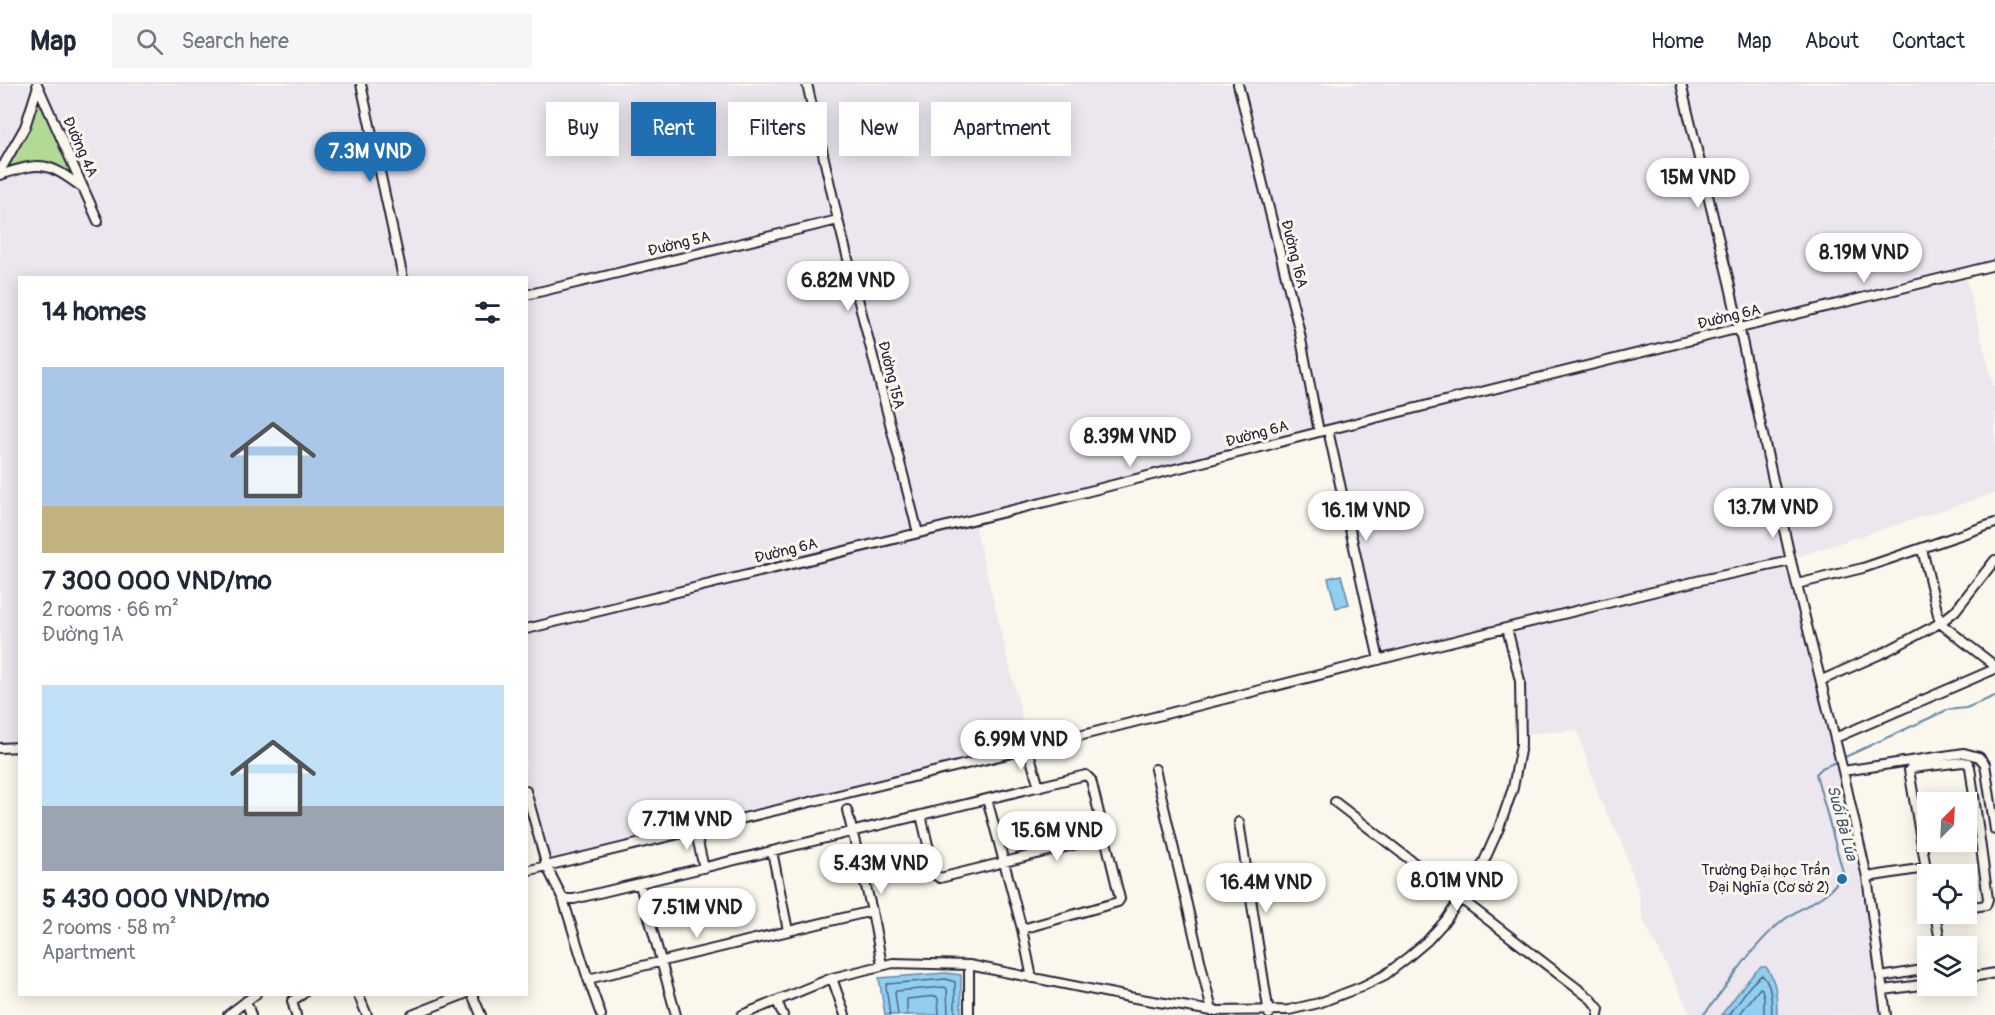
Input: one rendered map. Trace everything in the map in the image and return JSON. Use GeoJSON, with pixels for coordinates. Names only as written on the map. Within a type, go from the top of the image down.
{"type":"FeatureCollection","features":[{"type":"Feature","properties":{"kind":"street"},"geometry":{"type":"LineString","coordinates":[[361,84],[403,276]]}},
{"type":"Feature","properties":{"kind":"street","name":"Đường 15A"},"geometry":{"type":"LineString","coordinates":[[807,84],[837,220],[918,533]]}},
{"type":"Feature","properties":{"kind":"street","name":"Đường 16A"},"geometry":{"type":"LineString","coordinates":[[1238,84],[1379,660]]}},
{"type":"Feature","properties":{"kind":"street"},"geometry":{"type":"LineString","coordinates":[[1681,84],[1791,561],[1843,769],[1866,877],[1886,1015]]}},
{"type":"Feature","properties":{"kind":"street"},"geometry":{"type":"LineString","coordinates":[[0,173],[25,127],[37,85]]}},
{"type":"Feature","properties":{"kind":"street","name":"Đường 4A"},"geometry":{"type":"LineString","coordinates":[[37,85],[98,221]]}},
{"type":"Feature","properties":{"kind":"street"},"geometry":{"type":"LineString","coordinates":[[0,173],[31,165],[43,165],[56,170],[85,189]]}},
{"type":"Feature","properties":{"kind":"street","name":"Đường 5A"},"geometry":{"type":"LineString","coordinates":[[528,295],[837,220]]}},
{"type":"Feature","properties":{"kind":"street","name":"Đường 6A"},"geometry":{"type":"LineString","coordinates":[[528,629],[1995,265]]}},
{"type":"Feature","properties":{"kind":"street"},"geometry":{"type":"LineString","coordinates":[[1797,584],[1863,568],[1995,523]]}},
{"type":"Feature","properties":{"kind":"street"},"geometry":{"type":"LineString","coordinates":[[1836,740],[1995,667],[1940,623],[1922,549]]}},
{"type":"Feature","properties":{"kind":"street"},"geometry":{"type":"LineString","coordinates":[[1822,680],[1885,652],[1940,623],[1955,611],[1995,560]]}},
{"type":"Feature","properties":{"kind":"street"},"geometry":{"type":"LineString","coordinates":[[528,871],[1028,749],[1701,580],[1791,561]]}},
{"type":"Feature","properties":{"kind":"street"},"geometry":{"type":"LineString","coordinates":[[742,1015],[832,978],[882,964],[969,965],[1192,1009],[1269,1013],[1319,1003],[1385,975],[1427,941],[1461,899],[1481,868],[1513,789],[1521,745],[1520,681],[1507,628]]}},
{"type":"Feature","properties":{"kind":"street"},"geometry":{"type":"LineString","coordinates":[[0,748],[18,747]]}},
{"type":"Feature","properties":{"kind":"street"},"geometry":{"type":"LineString","coordinates":[[1028,749],[1039,787]]}},
{"type":"Feature","properties":{"kind":"street"},"geometry":{"type":"LineString","coordinates":[[1843,769],[1964,753],[1978,757],[1985,764],[1995,830]]}},
{"type":"Feature","properties":{"kind":"street"},"geometry":{"type":"LineString","coordinates":[[1924,864],[1910,770],[1968,763],[1988,898],[1986,905],[1977,906]]}},
{"type":"Feature","properties":{"kind":"street"},"geometry":{"type":"LineString","coordinates":[[1155,769],[1212,1011]]}},
{"type":"Feature","properties":{"kind":"street"},"geometry":{"type":"LineString","coordinates":[[563,900],[574,900],[640,885],[1086,775],[1091,780],[1119,902],[1022,929]]}},
{"type":"Feature","properties":{"kind":"street"},"geometry":{"type":"LineString","coordinates":[[528,798],[547,867],[563,900],[601,1015]]}},
{"type":"Feature","properties":{"kind":"street"},"geometry":{"type":"LineString","coordinates":[[987,799],[1022,929],[1032,978]]}},
{"type":"Feature","properties":{"kind":"street"},"geometry":{"type":"LineString","coordinates":[[1335,802],[1591,999],[1599,1009],[1598,1015]]}},
{"type":"Feature","properties":{"kind":"street"},"geometry":{"type":"LineString","coordinates":[[847,810],[872,911],[882,964]]}},
{"type":"Feature","properties":{"kind":"street"},"geometry":{"type":"LineString","coordinates":[[921,815],[938,877],[1105,837]]}},
{"type":"Feature","properties":{"kind":"street"},"geometry":{"type":"LineString","coordinates":[[1239,822],[1269,1013]]}},
{"type":"Feature","properties":{"kind":"street"},"geometry":{"type":"LineString","coordinates":[[695,829],[704,868]]}},
{"type":"Feature","properties":{"kind":"street"},"geometry":{"type":"LineString","coordinates":[[772,851],[788,931]]}},
{"type":"Feature","properties":{"kind":"street"},"geometry":{"type":"LineString","coordinates":[[1866,877],[1917,869]]}},
{"type":"Feature","properties":{"kind":"street"},"geometry":{"type":"LineString","coordinates":[[640,885],[676,1015]]}},
{"type":"Feature","properties":{"kind":"street"},"geometry":{"type":"LineString","coordinates":[[588,979],[872,911]]}},
{"type":"Feature","properties":{"kind":"street"},"geometry":{"type":"LineString","coordinates":[[969,965],[969,1015]]}},
{"type":"Feature","properties":{"kind":"street"},"geometry":{"type":"LineString","coordinates":[[1881,977],[1917,971]]}},
{"type":"Feature","properties":{"kind":"street"},"geometry":{"type":"LineString","coordinates":[[1977,976],[1995,973]]}},
{"type":"Feature","properties":{"kind":"street"},"geometry":{"type":"LineString","coordinates":[[832,978],[845,1015]]}},
{"type":"Feature","properties":{"kind":"street"},"geometry":{"type":"LineString","coordinates":[[1884,990],[1917,986]]}},
{"type":"Feature","properties":{"kind":"street"},"geometry":{"type":"LineString","coordinates":[[228,1015],[253,996]]}},
{"type":"Feature","properties":{"kind":"street"},"geometry":{"type":"LineString","coordinates":[[296,1015],[292,1001],[300,996]]}},
{"type":"Feature","properties":{"kind":"street"},"geometry":{"type":"LineString","coordinates":[[359,996],[367,1015]]}},
{"type":"Feature","properties":{"kind":"street"},"geometry":{"type":"LineString","coordinates":[[412,1015],[460,996]]}},
{"type":"Feature","properties":{"kind":"street"},"geometry":{"type":"LineString","coordinates":[[473,996],[481,1015]]}},
{"type":"Feature","properties":{"kind":"street"},"geometry":{"type":"LineString","coordinates":[[246,1001],[251,1015]]}},
{"type":"Feature","properties":{"kind":"street"},"geometry":{"type":"LineString","coordinates":[[777,1001],[783,1015]]}},
{"type":"Feature","properties":{"kind":"shaded area"},"geometry":{"type":"Polygon","coordinates":[[[0,84],[1995,84],[1995,269],[1965,275],[1995,392],[1995,493],[1793,558],[1381,656],[1330,426],[974,522],[1029,746],[548,863],[528,788],[528,276],[18,276],[18,744],[0,745],[0,84]]]}},
{"type":"Feature","properties":{"kind":"shaded area"},"geometry":{"type":"Polygon","coordinates":[[[1789,564],[1819,681],[1864,877],[1883,1015],[1691,1015],[1643,919],[1638,890],[1621,840],[1600,800],[1577,730],[1524,734],[1510,630],[1789,564]]]}},
{"type":"Feature","properties":{"kind":"green space"},"geometry":{"type":"Polygon","coordinates":[[[39,94],[78,181],[59,169],[42,164],[25,165],[3,171],[27,128],[39,94]]]}},
{"type":"Feature","properties":{"kind":"water"},"geometry":{"type":"Polygon","coordinates":[[[1341,575],[1349,604],[1336,608],[1328,578],[1341,575]]]}},
{"type":"Feature","properties":{"kind":"water"},"geometry":{"type":"Polygon","coordinates":[[[1761,967],[1766,967],[1774,984],[1777,1015],[1721,1015],[1755,972],[1761,967]]]}},
{"type":"Feature","properties":{"kind":"water"},"geometry":{"type":"Polygon","coordinates":[[[946,973],[961,975],[961,1015],[885,1015],[879,978],[946,973]]]}},
{"type":"Feature","properties":{"kind":"waterway","name":"Suối Bà Lúa"},"geometry":{"type":"LineString","coordinates":[[1843,758],[1947,710],[1966,708],[1995,696]]}},
{"type":"Feature","properties":{"kind":"waterway","name":"Suối Bà Lúa"},"geometry":{"type":"LineString","coordinates":[[1703,1015],[1769,933],[1788,917],[1824,895],[1838,881],[1843,872],[1816,774],[1822,768],[1838,761]]}},
{"type":"Feature","properties":{"kind":"place","name":"Trường Đại học Trần Đại Nghĩa (Cơ sở 2)"},"geometry":{"type":"Point","coordinates":[1842,879]}}]}
